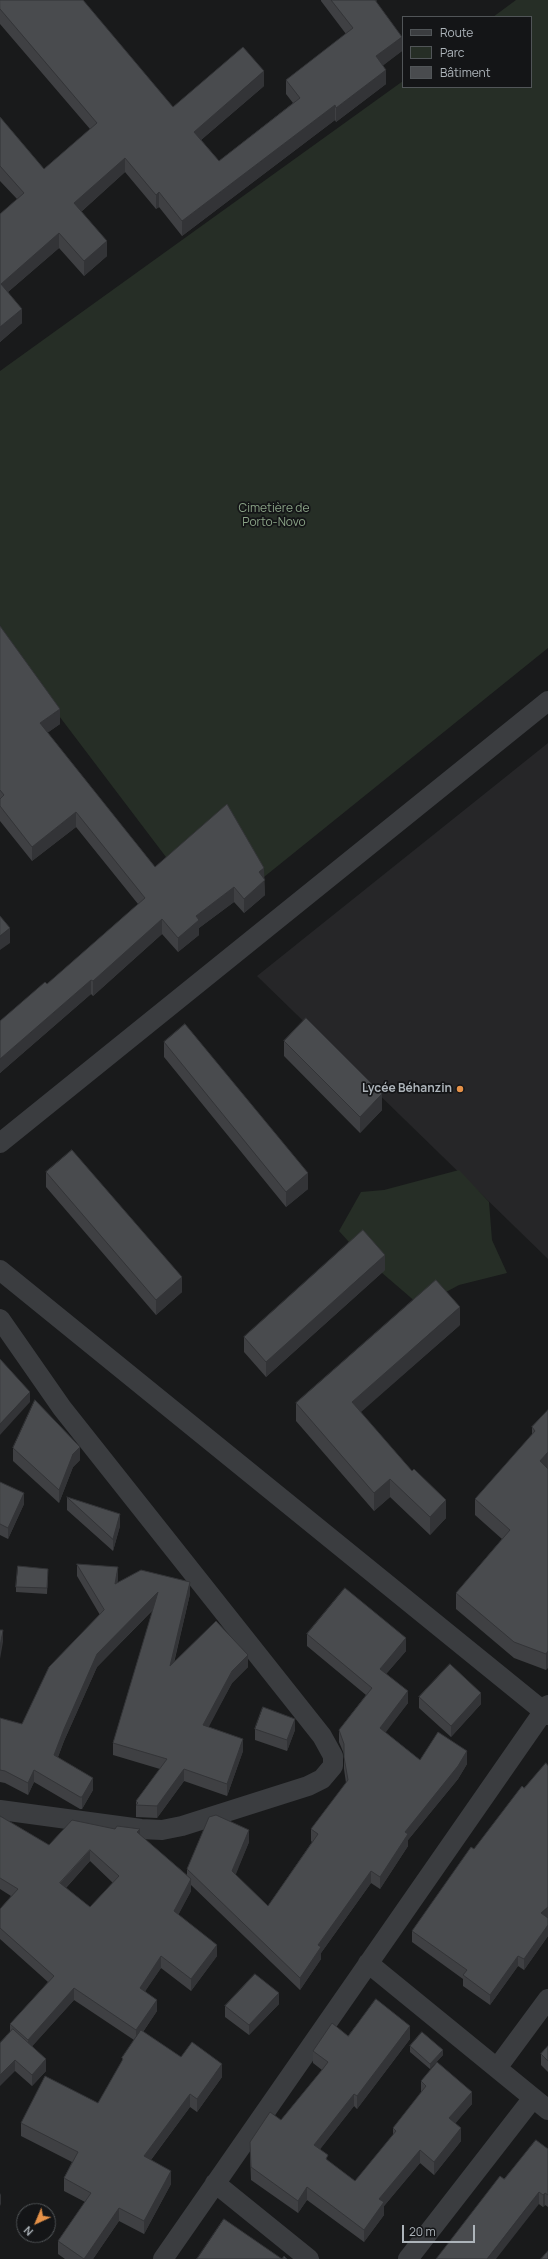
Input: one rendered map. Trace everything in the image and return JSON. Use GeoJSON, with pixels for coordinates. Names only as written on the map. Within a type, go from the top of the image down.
{"type":"FeatureCollection","features":[{"type":"Feature","properties":{"kind":"street"},"geometry":{"type":"LineString","coordinates":[[0,1143],[548,701]]}},
{"type":"Feature","properties":{"kind":"street"},"geometry":{"type":"LineString","coordinates":[[0,1270],[546,1710],[368,1963],[163,2259]]}},
{"type":"Feature","properties":{"kind":"street"},"geometry":{"type":"LineString","coordinates":[[0,1319],[62,1408],[322,1736],[333,1756],[333,1766],[322,1779],[308,1786],[162,1830],[120,1828],[0,1810]]}},
{"type":"Feature","properties":{"kind":"street"},"geometry":{"type":"LineString","coordinates":[[368,1963],[541,2104],[408,2259]]}},
{"type":"Feature","properties":{"kind":"street"},"geometry":{"type":"LineString","coordinates":[[496,2068],[548,1999]]}},
{"type":"Feature","properties":{"kind":"street"},"geometry":{"type":"LineString","coordinates":[[215,2183],[309,2259]]}},
{"type":"Feature","properties":{"kind":"shaded area","name":"Lycée Béhanzin"},"geometry":{"type":"Polygon","coordinates":[[[548,743],[548,1259],[257,976],[548,743]]]}},
{"type":"Feature","properties":{"kind":"green space","name":"Cimetière de Porto-Novo"},"geometry":{"type":"Polygon","coordinates":[[[516,0],[548,0],[548,648],[264,877],[169,861],[0,638],[0,371],[402,82],[402,88],[532,88],[532,16],[494,16],[516,0]]]}},
{"type":"Feature","properties":{"kind":"green space"},"geometry":{"type":"Polygon","coordinates":[[[459,1170],[489,1202],[492,1240],[507,1273],[459,1285],[420,1306],[368,1260],[339,1231],[361,1192],[384,1190],[459,1170]]]}},
{"type":"Feature","properties":{"kind":"building"},"geometry":{"type":"Polygon","coordinates":[[[0,0],[83,0],[173,107],[243,47],[264,71],[194,132],[219,161],[300,98],[286,80],[353,28],[331,0],[375,0],[402,37],[376,56],[386,70],[336,108],[335,105],[182,221],[159,192],[156,195],[125,158],[74,203],[107,241],[84,261],[59,233],[1,284],[22,309],[0,327],[0,214],[24,193],[0,166],[0,117],[44,169],[97,123],[0,9],[0,0]]]}},
{"type":"Feature","properties":{"kind":"building"},"geometry":{"type":"Polygon","coordinates":[[[0,626],[60,709],[40,723],[155,867],[227,804],[264,868],[259,872],[265,880],[244,899],[234,887],[196,916],[199,920],[178,938],[162,919],[93,981],[91,980],[0,1059],[0,1021],[45,982],[47,984],[145,898],[76,812],[32,847],[0,806],[0,799],[4,795],[0,790],[0,626]]]}},
{"type":"Feature","properties":{"kind":"building"},"geometry":{"type":"Polygon","coordinates":[[[0,916],[10,928],[0,936],[0,916]]]}},
{"type":"Feature","properties":{"kind":"building"},"geometry":{"type":"Polygon","coordinates":[[[306,1018],[382,1094],[360,1117],[284,1041],[306,1018]]]}},
{"type":"Feature","properties":{"kind":"building"},"geometry":{"type":"Polygon","coordinates":[[[185,1024],[308,1173],[286,1192],[164,1042],[185,1024]]]}},
{"type":"Feature","properties":{"kind":"building"},"geometry":{"type":"Polygon","coordinates":[[[72,1150],[182,1277],[156,1300],[46,1172],[72,1150]]]}},
{"type":"Feature","properties":{"kind":"building"},"geometry":{"type":"Polygon","coordinates":[[[363,1230],[385,1255],[266,1362],[244,1337],[363,1230]]]}},
{"type":"Feature","properties":{"kind":"building"},"geometry":{"type":"Polygon","coordinates":[[[436,1280],[460,1307],[352,1402],[412,1471],[414,1469],[446,1500],[430,1517],[390,1479],[374,1493],[296,1403],[436,1280]]]}},
{"type":"Feature","properties":{"kind":"building"},"geometry":{"type":"Polygon","coordinates":[[[0,1359],[30,1392],[0,1424],[0,1359]]]}},
{"type":"Feature","properties":{"kind":"building"},"geometry":{"type":"Polygon","coordinates":[[[35,1400],[80,1447],[73,1454],[59,1490],[13,1448],[35,1400]]]}},
{"type":"Feature","properties":{"kind":"building"},"geometry":{"type":"Polygon","coordinates":[[[548,1410],[548,1452],[540,1461],[548,1469],[548,1651],[546,1654],[514,1642],[456,1593],[510,1530],[475,1499],[535,1431],[532,1427],[548,1410]]]}},
{"type":"Feature","properties":{"kind":"building"},"geometry":{"type":"Polygon","coordinates":[[[0,1482],[24,1493],[8,1528],[0,1524],[0,1482]]]}},
{"type":"Feature","properties":{"kind":"building"},"geometry":{"type":"Polygon","coordinates":[[[67,1497],[120,1514],[113,1539],[67,1497]]]}},
{"type":"Feature","properties":{"kind":"building"},"geometry":{"type":"Polygon","coordinates":[[[77,1564],[118,1567],[115,1584],[141,1570],[190,1582],[170,1666],[216,1621],[248,1655],[232,1671],[203,1725],[243,1739],[227,1784],[184,1769],[157,1806],[136,1805],[138,1803],[136,1801],[167,1759],[113,1743],[158,1592],[97,1654],[54,1755],[93,1778],[82,1797],[34,1770],[28,1783],[0,1770],[0,1718],[22,1724],[49,1667],[104,1610],[77,1564]]]}},
{"type":"Feature","properties":{"kind":"building"},"geometry":{"type":"Polygon","coordinates":[[[18,1566],[48,1569],[47,1588],[16,1587],[18,1566]]]}},
{"type":"Feature","properties":{"kind":"building"},"geometry":{"type":"Polygon","coordinates":[[[345,1588],[406,1638],[380,1669],[408,1691],[380,1728],[420,1760],[438,1732],[467,1751],[458,1766],[405,1832],[408,1834],[380,1877],[371,1871],[318,1945],[321,1947],[300,1978],[187,1869],[209,1817],[216,1815],[249,1830],[232,1871],[268,1906],[318,1834],[311,1829],[348,1780],[344,1757],[344,1744],[339,1730],[372,1688],[307,1634],[345,1588]]]}},
{"type":"Feature","properties":{"kind":"building"},"geometry":{"type":"Polygon","coordinates":[[[0,1630],[3,1630],[0,1647],[0,1630]]]}},
{"type":"Feature","properties":{"kind":"building"},"geometry":{"type":"Polygon","coordinates":[[[450,1664],[481,1693],[451,1726],[419,1697],[450,1664]]]}},
{"type":"Feature","properties":{"kind":"building"},"geometry":{"type":"Polygon","coordinates":[[[263,1707],[295,1719],[287,1740],[255,1729],[263,1707]]]}},
{"type":"Feature","properties":{"kind":"building"},"geometry":{"type":"Polygon","coordinates":[[[546,1763],[548,1766],[548,1907],[541,1913],[548,1918],[548,1925],[524,1959],[518,1956],[490,1995],[463,1975],[467,1970],[412,1931],[471,1847],[474,1849],[522,1786],[524,1788],[546,1763]]]}},
{"type":"Feature","properties":{"kind":"building"},"geometry":{"type":"Polygon","coordinates":[[[0,1816],[49,1845],[72,1820],[115,1829],[117,1826],[140,1829],[137,1832],[191,1879],[174,1911],[217,1945],[191,1979],[161,1956],[140,1988],[157,2000],[136,2030],[74,1988],[28,2040],[10,2024],[54,1976],[0,1928],[0,1909],[18,1889],[0,1878],[0,1816]],[[90,1850],[60,1883],[90,1907],[119,1876],[90,1850]]]}},
{"type":"Feature","properties":{"kind":"building"},"geometry":{"type":"Polygon","coordinates":[[[255,1974],[279,1993],[249,2025],[225,2006],[255,1974]]]}},
{"type":"Feature","properties":{"kind":"building"},"geometry":{"type":"Polygon","coordinates":[[[376,1999],[410,2026],[357,2096],[354,2094],[314,2145],[328,2155],[326,2159],[355,2181],[396,2131],[393,2128],[426,2086],[421,2081],[437,2062],[472,2092],[449,2118],[461,2128],[434,2162],[420,2150],[379,2199],[384,2202],[364,2230],[307,2187],[298,2201],[251,2167],[250,2142],[270,2112],[281,2120],[328,2062],[313,2051],[332,2023],[348,2036],[376,1999]]]}},
{"type":"Feature","properties":{"kind":"building"},"geometry":{"type":"Polygon","coordinates":[[[13,2029],[46,2059],[32,2075],[15,2060],[0,2075],[0,2043],[13,2029]]]}},
{"type":"Feature","properties":{"kind":"building"},"geometry":{"type":"Polygon","coordinates":[[[141,2030],[181,2057],[192,2042],[222,2064],[197,2099],[190,2094],[144,2156],[171,2171],[144,2221],[119,2208],[84,2259],[58,2241],[91,2193],[64,2178],[78,2152],[21,2123],[45,2076],[98,2103],[123,2059],[122,2058],[141,2030]]]}},
{"type":"Feature","properties":{"kind":"building"},"geometry":{"type":"Polygon","coordinates":[[[422,2032],[443,2050],[430,2064],[410,2046],[422,2032]]]}},
{"type":"Feature","properties":{"kind":"building"},"geometry":{"type":"Polygon","coordinates":[[[548,2046],[548,2061],[541,2054],[548,2046]]]}},
{"type":"Feature","properties":{"kind":"building"},"geometry":{"type":"Polygon","coordinates":[[[536,2140],[548,2149],[548,2195],[545,2193],[543,2195],[539,2192],[487,2259],[436,2259],[500,2176],[504,2179],[536,2140]]]}},
{"type":"Feature","properties":{"kind":"building"},"geometry":{"type":"Polygon","coordinates":[[[224,2219],[282,2259],[197,2259],[224,2219]]]}},
{"type":"Feature","properties":{"kind":"building"},"geometry":{"type":"Polygon","coordinates":[[[548,2251],[548,2259],[541,2259],[548,2251]]]}},
{"type":"Feature","properties":{"kind":"place","name":"Lycée Béhanzin"},"geometry":{"type":"Point","coordinates":[460,1089]}}]}
